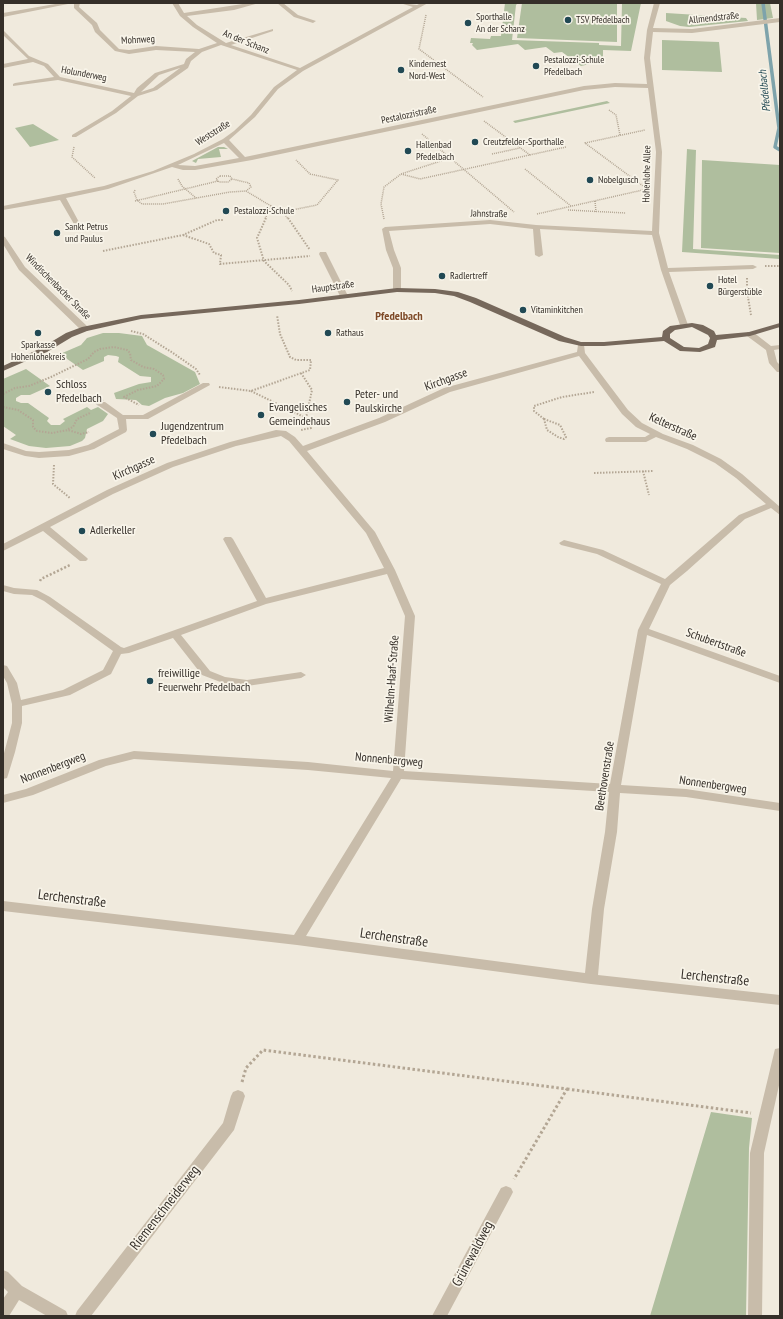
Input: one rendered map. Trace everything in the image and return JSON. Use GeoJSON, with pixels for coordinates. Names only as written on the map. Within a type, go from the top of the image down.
{"type":"FeatureCollection","features":[{"type":"Feature","properties":{"kind":"main road","name":"Hauptstraße"},"geometry":{"type":"LineString","coordinates":[[3,369],[44,350],[69,335],[86,329],[148,316],[299,302],[397,290],[455,294],[562,339],[580,344],[604,344],[666,339]]}},
{"type":"Feature","properties":{"kind":"main road"},"geometry":{"type":"LineString","coordinates":[[683,322],[706,330],[714,338],[712,345],[707,348],[692,350],[676,347],[666,339],[666,333],[683,322]]}},
{"type":"Feature","properties":{"kind":"main road"},"geometry":{"type":"LineString","coordinates":[[714,338],[750,334],[780,325]]}},
{"type":"Feature","properties":{"kind":"street"},"geometry":{"type":"LineString","coordinates":[[3,16],[70,3]]}},
{"type":"Feature","properties":{"kind":"street","name":"Mohnweg"},"geometry":{"type":"LineString","coordinates":[[77,3],[76,7],[95,24],[97,31],[116,50],[129,52],[156,48],[200,51]]}},
{"type":"Feature","properties":{"kind":"street","name":"An der Schanz"},"geometry":{"type":"LineString","coordinates":[[175,3],[182,15],[195,26],[223,44],[301,70]]}},
{"type":"Feature","properties":{"kind":"street"},"geometry":{"type":"LineString","coordinates":[[182,15],[234,8],[256,3]]}},
{"type":"Feature","properties":{"kind":"street"},"geometry":{"type":"LineString","coordinates":[[280,3],[296,16],[313,21]]}},
{"type":"Feature","properties":{"kind":"street"},"geometry":{"type":"LineString","coordinates":[[403,3],[418,7]]}},
{"type":"Feature","properties":{"kind":"street","name":"Weststraße"},"geometry":{"type":"LineString","coordinates":[[3,208],[62,198],[106,188],[196,155],[225,140],[253,116],[276,88],[301,70],[425,3]]}},
{"type":"Feature","properties":{"kind":"street","name":"Hohenlohe Allee"},"geometry":{"type":"LineString","coordinates":[[657,3],[650,30],[646,58],[659,152],[655,233],[665,270],[683,322]]}},
{"type":"Feature","properties":{"kind":"street","name":"Allmendstraße"},"geometry":{"type":"LineString","coordinates":[[650,30],[692,31],[778,20]]}},
{"type":"Feature","properties":{"kind":"street","name":"Holunderweg"},"geometry":{"type":"LineString","coordinates":[[74,136],[114,112],[136,95],[155,89],[186,67],[188,60],[200,51],[271,30]]}},
{"type":"Feature","properties":{"kind":"street"},"geometry":{"type":"LineString","coordinates":[[3,32],[27,57],[46,65],[58,78]]}},
{"type":"Feature","properties":{"kind":"street"},"geometry":{"type":"LineString","coordinates":[[3,66],[33,60]]}},
{"type":"Feature","properties":{"kind":"street","name":"Holunderweg"},"geometry":{"type":"LineString","coordinates":[[136,95],[139,89],[157,74],[166,70],[187,65]]}},
{"type":"Feature","properties":{"kind":"street","name":"Holunderweg"},"geometry":{"type":"LineString","coordinates":[[15,85],[58,78],[136,95]]}},
{"type":"Feature","properties":{"kind":"street","name":"Pestalozzistraße"},"geometry":{"type":"LineString","coordinates":[[172,165],[183,168],[195,168],[287,151],[584,88],[615,85],[650,86]]}},
{"type":"Feature","properties":{"kind":"street"},"geometry":{"type":"LineString","coordinates":[[225,140],[243,159]]}},
{"type":"Feature","properties":{"kind":"street"},"geometry":{"type":"LineString","coordinates":[[62,198],[78,224]]}},
{"type":"Feature","properties":{"kind":"street","name":"Jahnstraße"},"geometry":{"type":"LineString","coordinates":[[385,229],[490,222],[536,227],[655,233]]}},
{"type":"Feature","properties":{"kind":"street"},"geometry":{"type":"LineString","coordinates":[[536,227],[539,255]]}},
{"type":"Feature","properties":{"kind":"street"},"geometry":{"type":"LineString","coordinates":[[385,229],[390,250],[397,268],[397,290]]}},
{"type":"Feature","properties":{"kind":"street","name":"Windischenbacher Straße"},"geometry":{"type":"LineString","coordinates":[[3,238],[22,268],[86,329]]}},
{"type":"Feature","properties":{"kind":"street"},"geometry":{"type":"LineString","coordinates":[[323,254],[344,296]]}},
{"type":"Feature","properties":{"kind":"street"},"geometry":{"type":"LineString","coordinates":[[665,270],[753,267]]}},
{"type":"Feature","properties":{"kind":"street"},"geometry":{"type":"LineString","coordinates":[[750,334],[770,349],[773,363],[780,370]]}},
{"type":"Feature","properties":{"kind":"street"},"geometry":{"type":"LineString","coordinates":[[580,344],[581,353]]}},
{"type":"Feature","properties":{"kind":"street"},"geometry":{"type":"LineString","coordinates":[[770,349],[780,348]]}},
{"type":"Feature","properties":{"kind":"street","name":"Kelterstraße"},"geometry":{"type":"LineString","coordinates":[[581,353],[625,412],[639,425],[718,461],[740,476],[780,512]]}},
{"type":"Feature","properties":{"kind":"street","name":"Kirchgasse"},"geometry":{"type":"LineString","coordinates":[[301,450],[382,420],[447,390],[581,353]]}},
{"type":"Feature","properties":{"kind":"street"},"geometry":{"type":"LineString","coordinates":[[102,404],[121,417],[146,417],[206,385]]}},
{"type":"Feature","properties":{"kind":"street"},"geometry":{"type":"LineString","coordinates":[[3,446],[25,453],[54,455],[91,448],[123,430],[121,417]]}},
{"type":"Feature","properties":{"kind":"street","name":"Kirchgasse"},"geometry":{"type":"LineString","coordinates":[[3,548],[110,492],[170,465],[233,444],[276,433],[283,433]]}},
{"type":"Feature","properties":{"kind":"street","name":"Wilhelm-Haaf-Straße"},"geometry":{"type":"LineString","coordinates":[[283,433],[301,450],[370,532],[390,570],[410,616],[398,775],[297,940]]}},
{"type":"Feature","properties":{"kind":"street"},"geometry":{"type":"LineString","coordinates":[[609,440],[646,439],[656,434]]}},
{"type":"Feature","properties":{"kind":"street","name":"Beethovenstraße"},"geometry":{"type":"LineString","coordinates":[[591,979],[598,910],[611,832],[615,788],[643,630],[666,583],[684,569],[742,517],[771,505]]}},
{"type":"Feature","properties":{"kind":"street"},"geometry":{"type":"LineString","coordinates":[[43,526],[83,559]]}},
{"type":"Feature","properties":{"kind":"street"},"geometry":{"type":"LineString","coordinates":[[228,539],[263,602]]}},
{"type":"Feature","properties":{"kind":"street"},"geometry":{"type":"LineString","coordinates":[[564,543],[600,552],[666,583]]}},
{"type":"Feature","properties":{"kind":"street"},"geometry":{"type":"LineString","coordinates":[[3,588],[14,591],[34,592],[47,599],[118,650],[125,651],[138,648],[263,602],[390,570]]}},
{"type":"Feature","properties":{"kind":"street","name":"Schubertstraße"},"geometry":{"type":"LineString","coordinates":[[643,630],[780,680]]}},
{"type":"Feature","properties":{"kind":"street"},"geometry":{"type":"LineString","coordinates":[[175,634],[206,673],[223,680],[247,683],[301,675]]}},
{"type":"Feature","properties":{"kind":"street"},"geometry":{"type":"LineString","coordinates":[[17,704],[66,692],[107,672],[118,650]]}},
{"type":"Feature","properties":{"kind":"street"},"geometry":{"type":"LineString","coordinates":[[3,668],[12,684],[17,704],[17,723],[3,775]]}},
{"type":"Feature","properties":{"kind":"street","name":"Nonnenbergweg"},"geometry":{"type":"LineString","coordinates":[[3,799],[29,792],[103,762],[134,755],[308,766],[398,775],[686,793],[780,807]]}},
{"type":"Feature","properties":{"kind":"street","name":"Lerchenstraße"},"geometry":{"type":"LineString","coordinates":[[3,906],[297,940],[591,979],[780,1000]]}},
{"type":"Feature","properties":{"kind":"street"},"geometry":{"type":"LineString","coordinates":[[755,1316],[756,1153],[780,1053]]}},
{"type":"Feature","properties":{"kind":"street","name":"Riemenschneiderweg"},"geometry":{"type":"LineString","coordinates":[[82,1316],[229,1126],[238,1096]]}},
{"type":"Feature","properties":{"kind":"street","name":"Grünewaldweg"},"geometry":{"type":"LineString","coordinates":[[439,1316],[506,1192]]}},
{"type":"Feature","properties":{"kind":"street"},"geometry":{"type":"LineString","coordinates":[[3,1277],[18,1291],[61,1316]]}},
{"type":"Feature","properties":{"kind":"street"},"geometry":{"type":"LineString","coordinates":[[3,1312],[18,1291]]}},
{"type":"Feature","properties":{"kind":"path"},"geometry":{"type":"LineString","coordinates":[[418,7],[424,10],[427,14],[419,49],[497,107]]}},
{"type":"Feature","properties":{"kind":"path"},"geometry":{"type":"LineString","coordinates":[[609,110],[616,115],[620,135]]}},
{"type":"Feature","properties":{"kind":"path"},"geometry":{"type":"LineString","coordinates":[[473,112],[530,155]]}},
{"type":"Feature","properties":{"kind":"path"},"geometry":{"type":"LineString","coordinates":[[411,125],[516,213]]}},
{"type":"Feature","properties":{"kind":"path"},"geometry":{"type":"LineString","coordinates":[[535,215],[647,189],[585,143],[645,130]]}},
{"type":"Feature","properties":{"kind":"path"},"geometry":{"type":"LineString","coordinates":[[74,136],[68,143],[76,148],[72,157],[106,188]]}},
{"type":"Feature","properties":{"kind":"path"},"geometry":{"type":"LineString","coordinates":[[401,174],[420,179],[566,147]]}},
{"type":"Feature","properties":{"kind":"path"},"geometry":{"type":"LineString","coordinates":[[492,154],[520,148]]}},
{"type":"Feature","properties":{"kind":"path"},"geometry":{"type":"LineString","coordinates":[[282,212],[316,206],[338,180],[310,174],[287,151]]}},
{"type":"Feature","properties":{"kind":"path"},"geometry":{"type":"LineString","coordinates":[[385,229],[381,204],[384,187],[401,174],[450,158]]}},
{"type":"Feature","properties":{"kind":"path"},"geometry":{"type":"LineString","coordinates":[[525,169],[572,206]]}},
{"type":"Feature","properties":{"kind":"path"},"geometry":{"type":"LineString","coordinates":[[215,176],[230,176],[232,179],[249,183],[251,187],[246,191]]}},
{"type":"Feature","properties":{"kind":"path"},"geometry":{"type":"LineString","coordinates":[[218,181],[216,179],[220,176]]}},
{"type":"Feature","properties":{"kind":"path"},"geometry":{"type":"LineString","coordinates":[[172,178],[184,178]]}},
{"type":"Feature","properties":{"kind":"path"},"geometry":{"type":"LineString","coordinates":[[178,178],[185,189],[196,198]]}},
{"type":"Feature","properties":{"kind":"path"},"geometry":{"type":"LineString","coordinates":[[136,200],[218,181],[225,183],[232,179]]}},
{"type":"Feature","properties":{"kind":"path"},"geometry":{"type":"LineString","coordinates":[[137,187],[134,192],[136,200],[142,204],[246,191],[282,212],[314,256],[264,262],[220,264],[221,255],[214,253],[209,244],[183,235]]}},
{"type":"Feature","properties":{"kind":"path"},"geometry":{"type":"LineString","coordinates":[[596,201],[596,212]]}},
{"type":"Feature","properties":{"kind":"path"},"geometry":{"type":"LineString","coordinates":[[271,206],[257,238],[264,262],[289,285],[299,302]]}},
{"type":"Feature","properties":{"kind":"path"},"geometry":{"type":"LineString","coordinates":[[568,210],[626,213]]}},
{"type":"Feature","properties":{"kind":"path"},"geometry":{"type":"LineString","coordinates":[[103,252],[183,235],[217,220],[223,220]]}},
{"type":"Feature","properties":{"kind":"path"},"geometry":{"type":"LineString","coordinates":[[751,315],[746,291],[746,273],[748,269],[753,267],[780,266]]}},
{"type":"Feature","properties":{"kind":"path"},"geometry":{"type":"LineString","coordinates":[[251,391],[310,370],[311,360],[296,360],[290,357],[280,334],[276,304]]}},
{"type":"Feature","properties":{"kind":"path"},"geometry":{"type":"LineString","coordinates":[[129,331],[143,334],[196,369],[206,385],[251,391],[306,418],[311,428],[283,433]]}},
{"type":"Feature","properties":{"kind":"path"},"geometry":{"type":"LineString","coordinates":[[3,394],[15,388],[29,386],[51,377],[88,359],[94,352],[100,349],[114,347],[127,350],[130,353],[131,360],[143,367],[154,368],[163,375],[164,379],[157,386],[138,390],[124,397],[153,414]]}},
{"type":"Feature","properties":{"kind":"path"},"geometry":{"type":"LineString","coordinates":[[301,373],[312,390],[306,418]]}},
{"type":"Feature","properties":{"kind":"path"},"geometry":{"type":"LineString","coordinates":[[544,419],[548,430],[564,439],[566,437],[560,426],[544,419],[534,411],[534,406],[562,397],[608,389]]}},
{"type":"Feature","properties":{"kind":"path"},"geometry":{"type":"LineString","coordinates":[[3,407],[6,409],[18,410],[33,420],[33,427],[37,430],[52,433],[68,430],[73,427],[77,419],[90,413]]}},
{"type":"Feature","properties":{"kind":"path"},"geometry":{"type":"LineString","coordinates":[[68,430],[81,434],[92,431]]}},
{"type":"Feature","properties":{"kind":"path"},"geometry":{"type":"LineString","coordinates":[[54,455],[53,484],[61,491]]}},
{"type":"Feature","properties":{"kind":"path"},"geometry":{"type":"LineString","coordinates":[[594,473],[654,470]]}},
{"type":"Feature","properties":{"kind":"path"},"geometry":{"type":"LineString","coordinates":[[643,471],[649,494]]}},
{"type":"Feature","properties":{"kind":"path"},"geometry":{"type":"LineString","coordinates":[[34,592],[41,579],[83,559]]}},
{"type":"Feature","properties":{"kind":"path"},"geometry":{"type":"LineString","coordinates":[[238,1096],[246,1068],[264,1050],[567,1088],[765,1115]]}},
{"type":"Feature","properties":{"kind":"path"},"geometry":{"type":"LineString","coordinates":[[506,1192],[567,1088]]}},
{"type":"Feature","properties":{"kind":"green space"},"geometry":{"type":"Polygon","coordinates":[[[505,3],[518,3],[516,5],[512,40],[599,43],[599,45],[621,46],[622,3],[641,3],[631,51],[603,50],[603,61],[581,66],[562,52],[554,53],[546,47],[525,50],[518,44],[477,50],[472,45],[473,43],[470,43],[471,38],[490,39],[491,36],[501,36],[505,3]]]}},
{"type":"Feature","properties":{"kind":"green space","name":"TSV Pfedelbach"},"geometry":{"type":"Polygon","coordinates":[[[522,3],[617,3],[617,42],[517,38],[522,3]]]}},
{"type":"Feature","properties":{"kind":"green space"},"geometry":{"type":"Polygon","coordinates":[[[756,3],[770,3],[773,18],[757,20],[756,3]]]}},
{"type":"Feature","properties":{"kind":"green space"},"geometry":{"type":"Polygon","coordinates":[[[666,13],[746,18],[748,21],[689,27],[680,26],[666,21],[666,13]]]}},
{"type":"Feature","properties":{"kind":"green space"},"geometry":{"type":"Polygon","coordinates":[[[662,40],[719,42],[722,72],[662,70],[662,40]]]}},
{"type":"Feature","properties":{"kind":"green space"},"geometry":{"type":"Polygon","coordinates":[[[607,101],[610,103],[515,123],[513,121],[607,101]]]}},
{"type":"Feature","properties":{"kind":"green space"},"geometry":{"type":"Polygon","coordinates":[[[33,124],[59,140],[30,147],[15,128],[33,124]]]}},
{"type":"Feature","properties":{"kind":"green space"},"geometry":{"type":"Polygon","coordinates":[[[218,147],[228,149],[219,149],[221,157],[198,159],[196,163],[192,161],[218,147]]]}},
{"type":"Feature","properties":{"kind":"green space"},"geometry":{"type":"Polygon","coordinates":[[[687,149],[696,150],[693,249],[780,255],[780,259],[682,252],[687,149]]]}},
{"type":"Feature","properties":{"kind":"green space"},"geometry":{"type":"Polygon","coordinates":[[[702,160],[780,165],[780,253],[701,248],[702,160]]]}},
{"type":"Feature","properties":{"kind":"green space"},"geometry":{"type":"Polygon","coordinates":[[[103,333],[119,333],[142,336],[147,345],[195,372],[200,384],[183,393],[165,398],[149,406],[142,405],[136,400],[116,399],[114,393],[139,384],[151,382],[151,377],[140,376],[118,362],[119,357],[116,356],[108,355],[104,357],[104,361],[83,370],[60,354],[81,345],[87,338],[103,333]]]}},
{"type":"Feature","properties":{"kind":"green space"},"geometry":{"type":"Polygon","coordinates":[[[26,369],[50,386],[30,395],[21,395],[16,398],[16,401],[28,403],[49,418],[47,421],[51,425],[60,425],[65,421],[63,419],[87,407],[91,410],[98,407],[108,414],[103,421],[87,429],[85,438],[82,441],[70,446],[46,448],[29,446],[10,439],[16,435],[3,426],[3,379],[26,369]]]}},
{"type":"Feature","properties":{"kind":"green space"},"geometry":{"type":"Polygon","coordinates":[[[711,1112],[752,1118],[749,1148],[746,1316],[650,1316],[711,1112]]]}},
{"type":"Feature","properties":{"kind":"waterway","name":"Pfedelbach"},"geometry":{"type":"LineString","coordinates":[[763,3],[779,128],[775,147],[780,150]]}},
{"type":"Feature","properties":{"kind":"tunnel"},"geometry":{"type":"LineString","coordinates":[[95,398],[102,404]]}},
{"type":"Feature","properties":{"kind":"place","name":"TSV Pfedelbach"},"geometry":{"type":"Point","coordinates":[568,20]}},
{"type":"Feature","properties":{"kind":"place","name":"Sporthalle An der Schanz"},"geometry":{"type":"Point","coordinates":[468,23]}},
{"type":"Feature","properties":{"kind":"place","name":"Pestalozzi-Schule Pfedelbach"},"geometry":{"type":"Point","coordinates":[536,66]}},
{"type":"Feature","properties":{"kind":"place","name":"Kindernest Nord-West"},"geometry":{"type":"Point","coordinates":[401,70]}},
{"type":"Feature","properties":{"kind":"place","name":"Creutzfelder-Sporthalle"},"geometry":{"type":"Point","coordinates":[475,142]}},
{"type":"Feature","properties":{"kind":"place","name":"Hallenbad Pfedelbach"},"geometry":{"type":"Point","coordinates":[408,151]}},
{"type":"Feature","properties":{"kind":"place","name":"Nobelgusch"},"geometry":{"type":"Point","coordinates":[590,180]}},
{"type":"Feature","properties":{"kind":"place","name":"Pestalozzi-Schule"},"geometry":{"type":"Point","coordinates":[226,211]}},
{"type":"Feature","properties":{"kind":"place","name":"Sankt Petrus und Paulus"},"geometry":{"type":"Point","coordinates":[57,233]}},
{"type":"Feature","properties":{"kind":"place","name":"Radlertreff"},"geometry":{"type":"Point","coordinates":[442,276]}},
{"type":"Feature","properties":{"kind":"place","name":"Hotel Bürgerstüble"},"geometry":{"type":"Point","coordinates":[710,286]}},
{"type":"Feature","properties":{"kind":"place","name":"Vitaminkitchen"},"geometry":{"type":"Point","coordinates":[523,310]}},
{"type":"Feature","properties":{"kind":"place","name":"Sparkasse Hohenlohekreis"},"geometry":{"type":"Point","coordinates":[38,333]}},
{"type":"Feature","properties":{"kind":"place","name":"Rathaus"},"geometry":{"type":"Point","coordinates":[328,333]}},
{"type":"Feature","properties":{"kind":"place","name":"Schloss Pfedelbach"},"geometry":{"type":"Point","coordinates":[48,392]}},
{"type":"Feature","properties":{"kind":"place","name":"Peter- und Paulskirche"},"geometry":{"type":"Point","coordinates":[347,402]}},
{"type":"Feature","properties":{"kind":"place","name":"Evangelisches Gemeindehaus"},"geometry":{"type":"Point","coordinates":[261,415]}},
{"type":"Feature","properties":{"kind":"place","name":"Jugendzentrum Pfedelbach"},"geometry":{"type":"Point","coordinates":[153,434]}},
{"type":"Feature","properties":{"kind":"place","name":"Adlerkeller"},"geometry":{"type":"Point","coordinates":[82,531]}},
{"type":"Feature","properties":{"kind":"place","name":"freiwillige Feuerwehr Pfedelbach"},"geometry":{"type":"Point","coordinates":[150,681]}},
{"type":"Feature","properties":{"kind":"district","name":"Pfedelbach"},"geometry":{"type":"Point","coordinates":[399,317]}}]}
